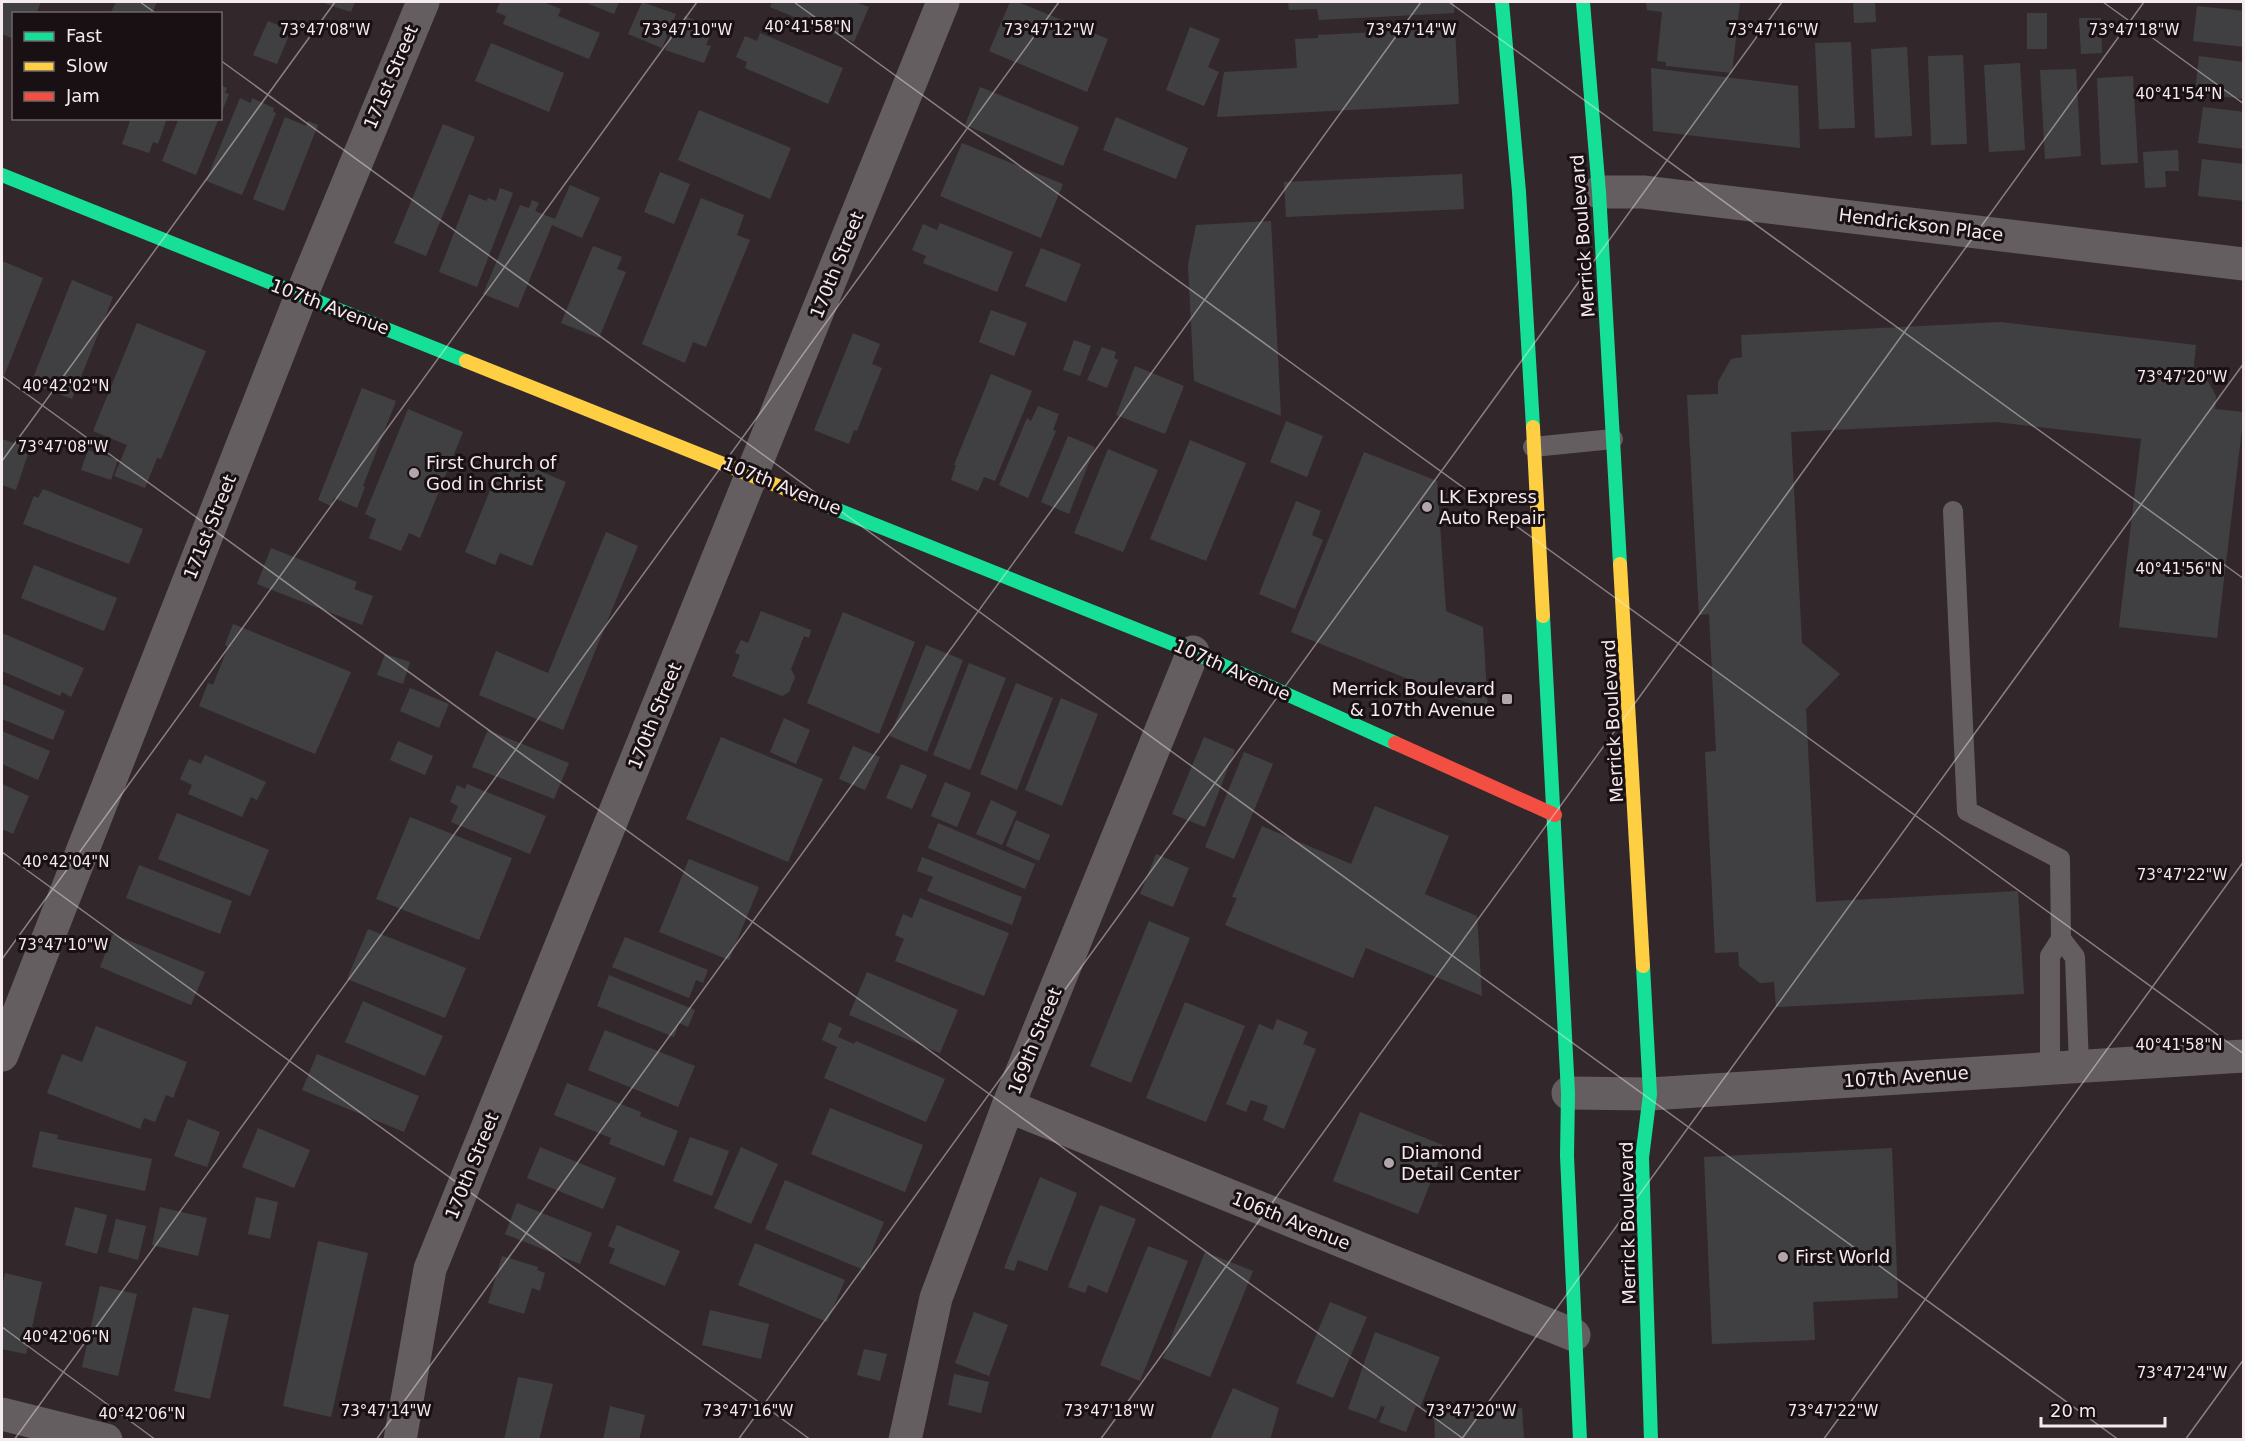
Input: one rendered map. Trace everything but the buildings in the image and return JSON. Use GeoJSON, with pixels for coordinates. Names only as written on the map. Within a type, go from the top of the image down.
{"type":"FeatureCollection","features":[{"type":"Feature","properties":{"kind":"main road"},"geometry":{"type":"LineString","coordinates":[[1502,2],[1519,192],[1555,815],[1568,1093],[1567,1156],[1580,1440]]}},
{"type":"Feature","properties":{"kind":"main road","name":"Merrick Boulevard"},"geometry":{"type":"LineString","coordinates":[[1583,2],[1599,192],[1650,1094],[1642,1158],[1651,1440]]}},
{"type":"Feature","properties":{"kind":"main road","name":"107th Avenue"},"geometry":{"type":"LineString","coordinates":[[2,175],[1193,652],[1555,815]]}},
{"type":"Feature","properties":{"kind":"street","name":"171st Street"},"geometry":{"type":"LineString","coordinates":[[2,1055],[301,296],[423,2]]}},
{"type":"Feature","properties":{"kind":"street","name":"170th Street"},"geometry":{"type":"LineString","coordinates":[[400,1440],[430,1269],[943,2]]}},
{"type":"Feature","properties":{"kind":"street","name":"Hendrickson Place"},"geometry":{"type":"LineString","coordinates":[[1599,192],[1643,192],[2244,264]]}},
{"type":"Feature","properties":{"kind":"street","name":"169th Street"},"geometry":{"type":"LineString","coordinates":[[906,1440],[936,1298],[1008,1106],[1193,652]]}},
{"type":"Feature","properties":{"kind":"street","name":"107th Avenue"},"geometry":{"type":"LineString","coordinates":[[1568,1093],[1650,1094],[2244,1056]]}},
{"type":"Feature","properties":{"kind":"street","name":"106th Avenue"},"geometry":{"type":"LineString","coordinates":[[1008,1106],[1574,1335]]}},
{"type":"Feature","properties":{"kind":"street"},"geometry":{"type":"LineString","coordinates":[[2,1414],[106,1440]]}},
{"type":"Feature","properties":{"kind":"lane"},"geometry":{"type":"LineString","coordinates":[[1533,447],[1613,439]]}},
{"type":"Feature","properties":{"kind":"lane"},"geometry":{"type":"LineString","coordinates":[[1953,511],[1967,811],[2060,859],[2061,939],[2050,956],[2065,1067]]}},
{"type":"Feature","properties":{"kind":"lane"},"geometry":{"type":"LineString","coordinates":[[2061,939],[2075,957],[2065,1067]]}},
{"type":"Feature","properties":{"kind":"traffic: fast"},"geometry":{"type":"LineString","coordinates":[[1502,2],[1519,192],[1533,427]]}},
{"type":"Feature","properties":{"kind":"traffic: fast"},"geometry":{"type":"LineString","coordinates":[[1583,2],[1599,192],[1620,564]]}},
{"type":"Feature","properties":{"kind":"traffic: fast"},"geometry":{"type":"LineString","coordinates":[[2,175],[466,361]]}},
{"type":"Feature","properties":{"kind":"traffic: fast"},"geometry":{"type":"LineString","coordinates":[[803,496],[1193,652],[1395,743]]}},
{"type":"Feature","properties":{"kind":"traffic: fast"},"geometry":{"type":"LineString","coordinates":[[1543,616],[1568,1093],[1567,1156],[1580,1440]]}},
{"type":"Feature","properties":{"kind":"traffic: fast"},"geometry":{"type":"LineString","coordinates":[[1643,966],[1650,1094],[1642,1158],[1651,1440]]}},
{"type":"Feature","properties":{"kind":"traffic: slow"},"geometry":{"type":"LineString","coordinates":[[466,361],[803,496]]}},
{"type":"Feature","properties":{"kind":"traffic: slow"},"geometry":{"type":"LineString","coordinates":[[1533,427],[1543,616]]}},
{"type":"Feature","properties":{"kind":"traffic: slow"},"geometry":{"type":"LineString","coordinates":[[1620,564],[1643,966]]}},
{"type":"Feature","properties":{"kind":"traffic: jam"},"geometry":{"type":"LineString","coordinates":[[1395,743],[1555,815]]}},
{"type":"Feature","properties":{"kind":"place","name":"First Church of God in Christ"},"geometry":{"type":"Point","coordinates":[414,473]}},
{"type":"Feature","properties":{"kind":"place","name":"LK Express Auto Repair"},"geometry":{"type":"Point","coordinates":[1427,507]}},
{"type":"Feature","properties":{"kind":"place","name":"Merrick Boulevard & 107th Avenue"},"geometry":{"type":"Point","coordinates":[1507,699]}},
{"type":"Feature","properties":{"kind":"place","name":"Diamond Detail Center"},"geometry":{"type":"Point","coordinates":[1389,1163]}},
{"type":"Feature","properties":{"kind":"place","name":"First World"},"geometry":{"type":"Point","coordinates":[1783,1257]}}]}
